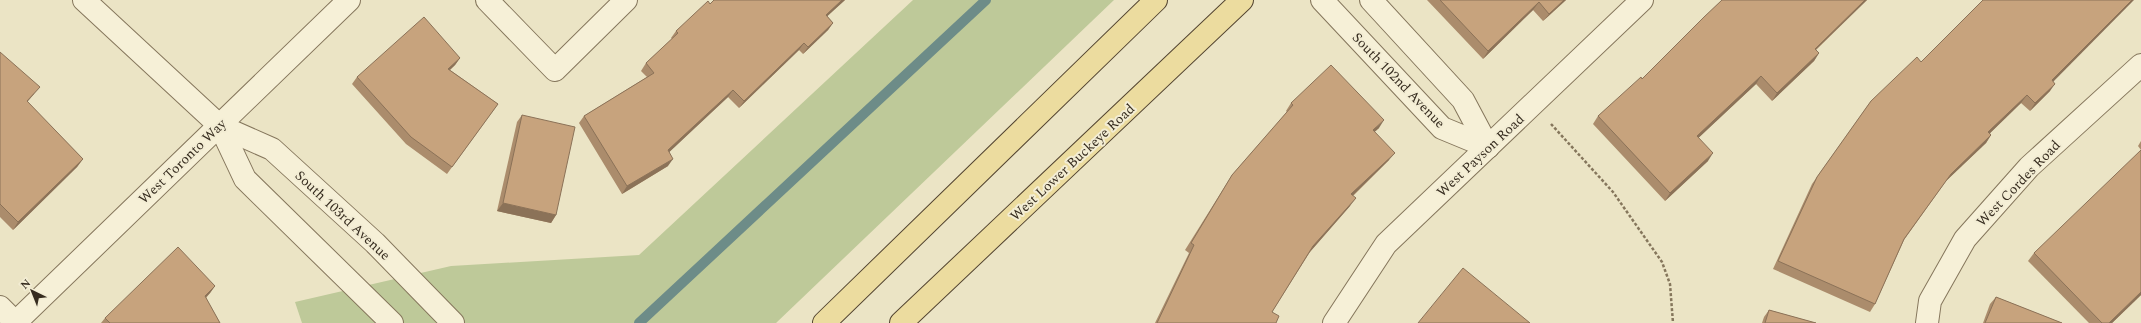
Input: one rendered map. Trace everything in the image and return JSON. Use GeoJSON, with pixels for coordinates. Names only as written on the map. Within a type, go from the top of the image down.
{"type":"FeatureCollection","features":[{"type":"Feature","properties":{"kind":"main road"},"geometry":{"type":"LineString","coordinates":[[824,323],[1156,0]]}},
{"type":"Feature","properties":{"kind":"main road","name":"West Lower Buckeye Road"},"geometry":{"type":"LineString","coordinates":[[901,323],[1242,0]]}},
{"type":"Feature","properties":{"kind":"street","name":"South 103rd Avenue"},"geometry":{"type":"LineString","coordinates":[[84,0],[220,126],[272,149],[375,243],[453,323]]}},
{"type":"Feature","properties":{"kind":"street","name":"West Toronto Way"},"geometry":{"type":"LineString","coordinates":[[16,323],[349,0]]}},
{"type":"Feature","properties":{"kind":"street"},"geometry":{"type":"LineString","coordinates":[[487,0],[555,70],[626,0]]}},
{"type":"Feature","properties":{"kind":"street","name":"South 102nd Avenue"},"geometry":{"type":"LineString","coordinates":[[1322,0],[1442,128],[1488,147]]}},
{"type":"Feature","properties":{"kind":"street"},"geometry":{"type":"LineString","coordinates":[[1371,0],[1463,100],[1488,147]]}},
{"type":"Feature","properties":{"kind":"street","name":"West Payson Road"},"geometry":{"type":"LineString","coordinates":[[1334,323],[1386,244],[1642,0]]}},
{"type":"Feature","properties":{"kind":"street","name":"West Cordes Road"},"geometry":{"type":"LineString","coordinates":[[1927,323],[1930,301],[1965,239],[2029,167],[2141,65]]}},
{"type":"Feature","properties":{"kind":"street","name":"South 103rd Avenue"},"geometry":{"type":"LineString","coordinates":[[220,126],[245,179],[392,323]]}},
{"type":"Feature","properties":{"kind":"street"},"geometry":{"type":"LineString","coordinates":[[0,307],[16,323]]}},
{"type":"Feature","properties":{"kind":"path"},"geometry":{"type":"LineString","coordinates":[[1533,104],[1613,192],[1662,262],[1670,284],[1673,323]]}},
{"type":"Feature","properties":{"kind":"green space"},"geometry":{"type":"Polygon","coordinates":[[[913,0],[1114,0],[776,323],[302,323],[295,302],[451,266],[639,255],[913,0]]]}},
{"type":"Feature","properties":{"kind":"building"},"geometry":{"type":"Polygon","coordinates":[[[714,0],[842,0],[826,15],[833,23],[808,47],[804,43],[744,101],[733,90],[668,150],[673,159],[627,186],[584,116],[654,73],[646,63],[678,33],[676,31],[708,1],[710,4],[714,0]]]}},
{"type":"Feature","properties":{"kind":"building"},"geometry":{"type":"Polygon","coordinates":[[[1440,0],[1564,0],[1549,14],[1539,2],[1488,51],[1440,0]]]}},
{"type":"Feature","properties":{"kind":"building"},"geometry":{"type":"Polygon","coordinates":[[[1722,0],[1865,0],[1815,49],[1819,53],[1777,93],[1761,76],[1697,136],[1713,153],[1670,193],[1598,116],[1641,77],[1642,79],[1722,0]]]}},
{"type":"Feature","properties":{"kind":"building"},"geometry":{"type":"Polygon","coordinates":[[[1983,0],[2132,0],[2052,80],[2055,84],[2035,103],[2027,95],[1988,132],[1991,135],[1951,174],[1904,239],[1875,304],[1778,261],[1817,177],[1871,101],[1917,57],[1921,62],[1983,0]]]}},
{"type":"Feature","properties":{"kind":"building"},"geometry":{"type":"Polygon","coordinates":[[[424,17],[460,58],[448,69],[498,104],[452,167],[411,137],[357,77],[424,17]]]}},
{"type":"Feature","properties":{"kind":"building"},"geometry":{"type":"Polygon","coordinates":[[[0,52],[40,87],[27,101],[83,159],[18,222],[0,204],[0,52]]]}},
{"type":"Feature","properties":{"kind":"building"},"geometry":{"type":"Polygon","coordinates":[[[1331,65],[1384,120],[1373,130],[1395,153],[1351,194],[1356,198],[1313,246],[1272,312],[1279,316],[1276,323],[1157,323],[1194,245],[1191,243],[1232,175],[1293,105],[1291,103],[1331,65]]]}},
{"type":"Feature","properties":{"kind":"building"},"geometry":{"type":"Polygon","coordinates":[[[522,115],[575,127],[556,215],[503,203],[522,115]]]}},
{"type":"Feature","properties":{"kind":"building"},"geometry":{"type":"Polygon","coordinates":[[[2141,150],[2141,292],[2109,323],[2102,323],[2034,253],[2141,150]]]}},
{"type":"Feature","properties":{"kind":"building"},"geometry":{"type":"Polygon","coordinates":[[[178,247],[215,286],[205,296],[220,323],[110,323],[105,318],[178,247]]]}},
{"type":"Feature","properties":{"kind":"building"},"geometry":{"type":"Polygon","coordinates":[[[1463,268],[1530,323],[1418,323],[1463,268]]]}},
{"type":"Feature","properties":{"kind":"building"},"geometry":{"type":"Polygon","coordinates":[[[1996,297],[2062,323],[1985,323],[1996,297]]]}},
{"type":"Feature","properties":{"kind":"building"},"geometry":{"type":"Polygon","coordinates":[[[1769,310],[1816,323],[1765,323],[1769,310]]]}},
{"type":"Feature","properties":{"kind":"waterway"},"geometry":{"type":"LineString","coordinates":[[639,323],[986,0]]}}]}
